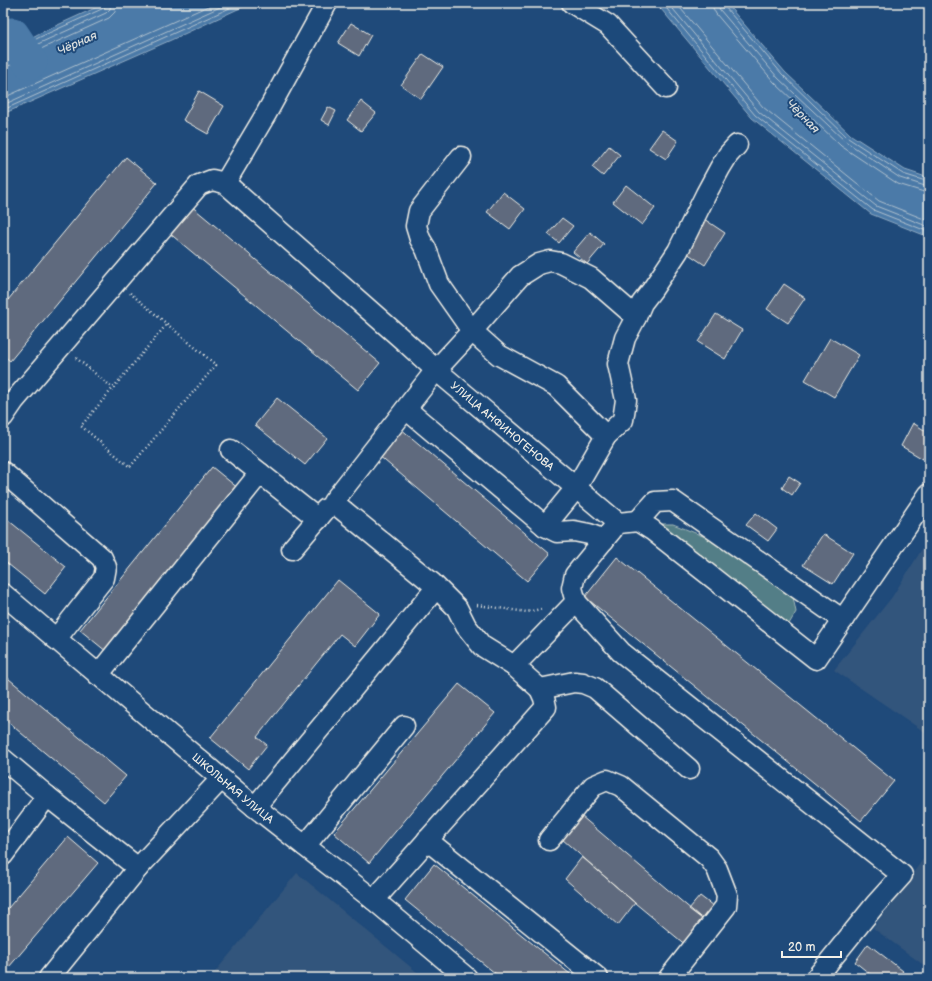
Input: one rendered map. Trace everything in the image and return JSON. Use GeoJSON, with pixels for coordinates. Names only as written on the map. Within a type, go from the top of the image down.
{"type":"FeatureCollection","features":[{"type":"Feature","properties":{"kind":"street"},"geometry":{"type":"LineString","coordinates":[[3,417],[14,401],[199,185],[212,180],[225,183],[266,114],[327,3]]}},
{"type":"Feature","properties":{"kind":"street"},"geometry":{"type":"LineString","coordinates":[[572,3],[608,25],[666,88]]}},
{"type":"Feature","properties":{"kind":"street"},"geometry":{"type":"LineString","coordinates":[[545,526],[576,488],[606,436],[623,420],[626,400],[618,364],[625,338],[642,303],[678,251],[720,168],[728,155],[737,145]]}},
{"type":"Feature","properties":{"kind":"street"},"geometry":{"type":"LineString","coordinates":[[460,157],[419,211],[416,226],[439,284],[472,331],[499,355],[556,386],[606,436]]}},
{"type":"Feature","properties":{"kind":"street","name":"УЛИЦА АНФИНОГЕНОВА"},"geometry":{"type":"LineString","coordinates":[[225,183],[436,370],[618,523]]}},
{"type":"Feature","properties":{"kind":"street"},"geometry":{"type":"LineString","coordinates":[[292,549],[333,502],[436,370],[520,276],[539,264],[550,261],[561,263],[592,278],[636,317]]}},
{"type":"Feature","properties":{"kind":"street"},"geometry":{"type":"LineString","coordinates":[[406,409],[545,526],[557,532],[574,531],[590,534],[604,540]]}},
{"type":"Feature","properties":{"kind":"street"},"geometry":{"type":"LineString","coordinates":[[231,450],[318,519]]}},
{"type":"Feature","properties":{"kind":"street"},"geometry":{"type":"LineString","coordinates":[[3,472],[102,558],[106,567],[104,578],[56,639]]}},
{"type":"Feature","properties":{"kind":"street"},"geometry":{"type":"LineString","coordinates":[[98,675],[260,473]]}},
{"type":"Feature","properties":{"kind":"street"},"geometry":{"type":"LineString","coordinates":[[816,978],[902,874],[621,652],[576,602],[572,588],[575,575],[618,523],[638,521],[652,530],[816,659],[929,494]]}},
{"type":"Feature","properties":{"kind":"street"},"geometry":{"type":"LineString","coordinates":[[333,502],[436,588],[457,608],[466,626],[482,646],[514,666],[540,689],[546,707],[374,900]]}},
{"type":"Feature","properties":{"kind":"street"},"geometry":{"type":"LineString","coordinates":[[638,521],[655,502],[673,502],[843,620]]}},
{"type":"Feature","properties":{"kind":"street"},"geometry":{"type":"LineString","coordinates":[[255,807],[436,588]]}},
{"type":"Feature","properties":{"kind":"street","name":"ШКОЛЬНАЯ УЛИЦА"},"geometry":{"type":"LineString","coordinates":[[3,594],[222,780],[374,900],[467,978]]}},
{"type":"Feature","properties":{"kind":"street"},"geometry":{"type":"LineString","coordinates":[[514,666],[576,602]]}},
{"type":"Feature","properties":{"kind":"street"},"geometry":{"type":"LineString","coordinates":[[540,689],[574,682],[584,683],[595,688],[689,769]]}},
{"type":"Feature","properties":{"kind":"street"},"geometry":{"type":"LineString","coordinates":[[305,846],[404,726]]}},
{"type":"Feature","properties":{"kind":"street"},"geometry":{"type":"LineString","coordinates":[[3,758],[47,796],[138,868]]}},
{"type":"Feature","properties":{"kind":"street"},"geometry":{"type":"LineString","coordinates":[[49,978],[138,868],[222,780]]}},
{"type":"Feature","properties":{"kind":"street"},"geometry":{"type":"LineString","coordinates":[[549,840],[593,786],[607,780],[621,786],[709,858],[717,869],[727,895],[726,906],[669,978]]}},
{"type":"Feature","properties":{"kind":"street"},"geometry":{"type":"LineString","coordinates":[[3,855],[47,796]]}},
{"type":"Feature","properties":{"kind":"street"},"geometry":{"type":"LineString","coordinates":[[427,840],[598,978]]}},
{"type":"Feature","properties":{"kind":"path"},"geometry":{"type":"LineString","coordinates":[[116,282],[167,324],[216,365],[130,467],[81,426],[167,324]]}},
{"type":"Feature","properties":{"kind":"path"},"geometry":{"type":"LineString","coordinates":[[61,346],[113,388]]}},
{"type":"Feature","properties":{"kind":"path"},"geometry":{"type":"LineString","coordinates":[[475,604],[527,612],[576,602]]}},
{"type":"Feature","properties":{"kind":"shaded area"},"geometry":{"type":"Polygon","coordinates":[[[929,538],[929,735],[834,670],[892,597],[929,538]]]}},
{"type":"Feature","properties":{"kind":"shaded area"},"geometry":{"type":"Polygon","coordinates":[[[929,851],[929,969],[873,928],[929,851]]]}},
{"type":"Feature","properties":{"kind":"shaded area"},"geometry":{"type":"Polygon","coordinates":[[[297,873],[424,978],[210,978],[297,873]]]}},
{"type":"Feature","properties":{"kind":"green space"},"geometry":{"type":"Polygon","coordinates":[[[662,524],[673,524],[735,549],[793,597],[796,612],[786,629],[653,535],[662,524]]]}},
{"type":"Feature","properties":{"kind":"water","name":"Чёрная"},"geometry":{"type":"Polygon","coordinates":[[[106,3],[251,3],[3,114],[3,53],[38,34],[106,3]]]}},
{"type":"Feature","properties":{"kind":"water","name":"Чёрная"},"geometry":{"type":"Polygon","coordinates":[[[656,3],[726,3],[785,72],[851,135],[905,170],[929,178],[929,237],[871,214],[752,118],[656,3]]]}},
{"type":"Feature","properties":{"kind":"building"},"geometry":{"type":"Polygon","coordinates":[[[351,23],[371,35],[359,56],[338,43],[351,23]]]}},
{"type":"Feature","properties":{"kind":"building"},"geometry":{"type":"Polygon","coordinates":[[[423,54],[443,67],[421,99],[401,85],[423,54]]]}},
{"type":"Feature","properties":{"kind":"building"},"geometry":{"type":"Polygon","coordinates":[[[199,91],[224,106],[208,134],[183,120],[199,91]]]}},
{"type":"Feature","properties":{"kind":"building"},"geometry":{"type":"Polygon","coordinates":[[[361,101],[376,113],[361,131],[347,120],[361,101]]]}},
{"type":"Feature","properties":{"kind":"building"},"geometry":{"type":"Polygon","coordinates":[[[328,107],[336,111],[329,125],[321,120],[328,107]]]}},
{"type":"Feature","properties":{"kind":"building"},"geometry":{"type":"Polygon","coordinates":[[[662,130],[678,141],[666,159],[649,148],[662,130]]]}},
{"type":"Feature","properties":{"kind":"building"},"geometry":{"type":"Polygon","coordinates":[[[609,146],[620,155],[603,176],[592,167],[609,146]]]}},
{"type":"Feature","properties":{"kind":"building"},"geometry":{"type":"Polygon","coordinates":[[[126,157],[157,183],[10,361],[3,355],[3,306],[126,157]]]}},
{"type":"Feature","properties":{"kind":"building"},"geometry":{"type":"Polygon","coordinates":[[[626,185],[655,208],[642,225],[613,202],[626,185]]]}},
{"type":"Feature","properties":{"kind":"building"},"geometry":{"type":"Polygon","coordinates":[[[503,192],[525,209],[510,229],[487,212],[503,192]]]}},
{"type":"Feature","properties":{"kind":"building"},"geometry":{"type":"Polygon","coordinates":[[[190,205],[380,363],[358,390],[168,232],[190,205]]]}},
{"type":"Feature","properties":{"kind":"building"},"geometry":{"type":"Polygon","coordinates":[[[562,218],[573,226],[559,243],[548,234],[562,218]]]}},
{"type":"Feature","properties":{"kind":"building"},"geometry":{"type":"Polygon","coordinates":[[[704,219],[725,233],[705,265],[684,251],[704,219]]]}},
{"type":"Feature","properties":{"kind":"building"},"geometry":{"type":"Polygon","coordinates":[[[590,232],[604,244],[587,264],[573,252],[590,232]]]}},
{"type":"Feature","properties":{"kind":"building"},"geometry":{"type":"Polygon","coordinates":[[[784,284],[805,298],[788,323],[767,309],[784,284]]]}},
{"type":"Feature","properties":{"kind":"building"},"geometry":{"type":"Polygon","coordinates":[[[716,314],[742,330],[725,359],[698,342],[716,314]]]}},
{"type":"Feature","properties":{"kind":"building"},"geometry":{"type":"Polygon","coordinates":[[[830,338],[859,355],[834,397],[805,380],[830,338]]]}},
{"type":"Feature","properties":{"kind":"building"},"geometry":{"type":"Polygon","coordinates":[[[277,398],[327,438],[305,465],[255,425],[277,398]]]}},
{"type":"Feature","properties":{"kind":"building"},"geometry":{"type":"Polygon","coordinates":[[[913,423],[929,433],[929,449],[923,459],[901,446],[913,423]]]}},
{"type":"Feature","properties":{"kind":"building"},"geometry":{"type":"Polygon","coordinates":[[[400,428],[550,554],[527,581],[378,455],[400,428]]]}},
{"type":"Feature","properties":{"kind":"building"},"geometry":{"type":"Polygon","coordinates":[[[212,467],[239,489],[107,652],[80,630],[212,467]]]}},
{"type":"Feature","properties":{"kind":"building"},"geometry":{"type":"Polygon","coordinates":[[[789,476],[800,483],[792,495],[782,488],[789,476]]]}},
{"type":"Feature","properties":{"kind":"building"},"geometry":{"type":"Polygon","coordinates":[[[756,513],[777,529],[768,541],[746,525],[756,513]]]}},
{"type":"Feature","properties":{"kind":"building"},"geometry":{"type":"Polygon","coordinates":[[[3,516],[66,567],[45,594],[3,560],[3,516]]]}},
{"type":"Feature","properties":{"kind":"building"},"geometry":{"type":"Polygon","coordinates":[[[823,534],[853,553],[833,584],[803,565],[823,534]]]}},
{"type":"Feature","properties":{"kind":"building"},"geometry":{"type":"Polygon","coordinates":[[[617,557],[894,781],[861,821],[585,597],[617,557]]]}},
{"type":"Feature","properties":{"kind":"building"},"geometry":{"type":"Polygon","coordinates":[[[338,580],[380,614],[355,646],[340,634],[257,737],[267,745],[248,769],[210,738],[338,580]]]}},
{"type":"Feature","properties":{"kind":"building"},"geometry":{"type":"Polygon","coordinates":[[[3,674],[126,776],[104,802],[3,718],[3,674]]]}},
{"type":"Feature","properties":{"kind":"building"},"geometry":{"type":"Polygon","coordinates":[[[459,684],[495,713],[369,863],[334,833],[459,684]]]}},
{"type":"Feature","properties":{"kind":"building"},"geometry":{"type":"Polygon","coordinates":[[[581,816],[706,922],[687,946],[562,839],[581,816]]]}},
{"type":"Feature","properties":{"kind":"building"},"geometry":{"type":"Polygon","coordinates":[[[68,837],[98,863],[3,974],[3,914],[68,837]]]}},
{"type":"Feature","properties":{"kind":"building"},"geometry":{"type":"Polygon","coordinates":[[[582,857],[635,903],[618,925],[565,879],[582,857]]]}},
{"type":"Feature","properties":{"kind":"building"},"geometry":{"type":"Polygon","coordinates":[[[434,864],[575,978],[501,978],[405,900],[434,864]]]}},
{"type":"Feature","properties":{"kind":"building"},"geometry":{"type":"Polygon","coordinates":[[[700,896],[717,909],[706,922],[689,909],[700,896]]]}},
{"type":"Feature","properties":{"kind":"building"},"geometry":{"type":"Polygon","coordinates":[[[868,944],[903,971],[898,978],[875,978],[855,962],[868,944]]]}},
{"type":"Feature","properties":{"kind":"waterway"},"geometry":{"type":"LineString","coordinates":[[12,35],[30,62]]}}]}
